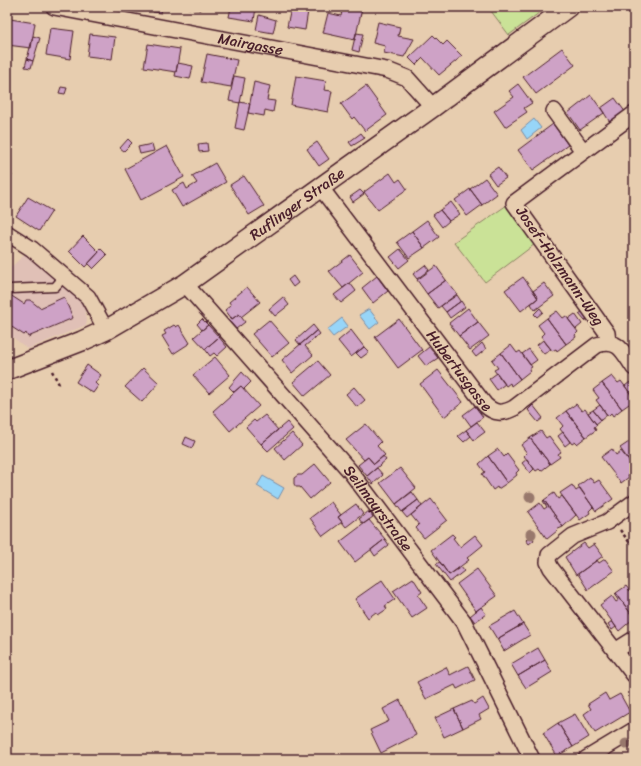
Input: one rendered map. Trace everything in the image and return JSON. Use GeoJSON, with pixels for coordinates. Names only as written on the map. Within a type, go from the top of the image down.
{"type":"FeatureCollection","features":[{"type":"Feature","properties":{"kind":"street","name":"Mairgasse"},"geometry":{"type":"LineString","coordinates":[[54,7],[387,70],[406,78],[433,107]]}},
{"type":"Feature","properties":{"kind":"street","name":"Ruflinger Straße"},"geometry":{"type":"LineString","coordinates":[[7,370],[82,341],[106,330],[185,284],[433,107],[568,7]]}},
{"type":"Feature","properties":{"kind":"street"},"geometry":{"type":"LineString","coordinates":[[554,111],[584,151]]}},
{"type":"Feature","properties":{"kind":"street","name":"Josef-Holzmann-Weg"},"geometry":{"type":"LineString","coordinates":[[608,342],[607,333],[514,202],[634,114]]}},
{"type":"Feature","properties":{"kind":"street","name":"Hubertusgasse"},"geometry":{"type":"LineString","coordinates":[[321,188],[485,405],[493,411],[499,413],[506,412],[514,408],[597,345],[608,342]]}},
{"type":"Feature","properties":{"kind":"street"},"geometry":{"type":"LineString","coordinates":[[7,233],[32,249],[88,297],[106,330]]}},
{"type":"Feature","properties":{"kind":"street","name":"Seilmayrstraße"},"geometry":{"type":"LineString","coordinates":[[185,284],[350,470],[464,622],[532,759]]}},
{"type":"Feature","properties":{"kind":"street"},"geometry":{"type":"LineString","coordinates":[[608,342],[614,343],[618,346],[634,368]]}},
{"type":"Feature","properties":{"kind":"street"},"geometry":{"type":"LineString","coordinates":[[634,502],[608,522],[573,536],[549,555],[548,562],[551,568],[634,675]]}},
{"type":"Feature","properties":{"kind":"street"},"geometry":{"type":"LineString","coordinates":[[615,651],[634,639]]}},
{"type":"Feature","properties":{"kind":"street"},"geometry":{"type":"LineString","coordinates":[[586,759],[634,730]]}},
{"type":"Feature","properties":{"kind":"lane"},"geometry":{"type":"LineString","coordinates":[[11,289],[54,287],[64,277]]}},
{"type":"Feature","properties":{"kind":"path"},"geometry":{"type":"LineString","coordinates":[[608,522],[615,523],[630,543],[634,545]]}},
{"type":"Feature","properties":{"kind":"shaded area"},"geometry":{"type":"Polygon","coordinates":[[[26,253],[82,300],[87,319],[86,325],[28,349],[7,333],[7,271],[26,253]]]}},
{"type":"Feature","properties":{"kind":"green space"},"geometry":{"type":"Polygon","coordinates":[[[488,7],[547,7],[509,35],[488,7]]]}},
{"type":"Feature","properties":{"kind":"green space"},"geometry":{"type":"Polygon","coordinates":[[[507,205],[535,244],[485,282],[454,242],[507,205]]]}},
{"type":"Feature","properties":{"kind":"water"},"geometry":{"type":"Polygon","coordinates":[[[534,119],[541,128],[527,139],[521,130],[534,119]]]}},
{"type":"Feature","properties":{"kind":"water"},"geometry":{"type":"Polygon","coordinates":[[[369,309],[379,322],[370,329],[359,315],[369,309]]]}},
{"type":"Feature","properties":{"kind":"water"},"geometry":{"type":"Polygon","coordinates":[[[342,318],[348,326],[333,337],[327,330],[342,318]]]}},
{"type":"Feature","properties":{"kind":"water"},"geometry":{"type":"Polygon","coordinates":[[[263,476],[284,488],[278,499],[257,486],[263,476]]]}},
{"type":"Feature","properties":{"kind":"building"},"geometry":{"type":"Polygon","coordinates":[[[154,7],[162,7],[161,13],[153,12],[154,7]]]}},
{"type":"Feature","properties":{"kind":"building"},"geometry":{"type":"Polygon","coordinates":[[[185,7],[201,7],[200,10],[185,7]]]}},
{"type":"Feature","properties":{"kind":"building"},"geometry":{"type":"Polygon","coordinates":[[[231,7],[256,7],[254,21],[229,17],[231,7]]]}},
{"type":"Feature","properties":{"kind":"building"},"geometry":{"type":"Polygon","coordinates":[[[343,7],[362,8],[355,40],[323,33],[328,13],[341,16],[343,7]]]}},
{"type":"Feature","properties":{"kind":"building"},"geometry":{"type":"Polygon","coordinates":[[[291,8],[308,11],[305,30],[287,27],[291,8]]]}},
{"type":"Feature","properties":{"kind":"building"},"geometry":{"type":"Polygon","coordinates":[[[259,15],[276,20],[273,33],[256,30],[259,15]]]}},
{"type":"Feature","properties":{"kind":"building"},"geometry":{"type":"Polygon","coordinates":[[[10,19],[35,23],[31,48],[7,45],[10,19]]]}},
{"type":"Feature","properties":{"kind":"building"},"geometry":{"type":"Polygon","coordinates":[[[378,22],[400,27],[398,36],[414,39],[404,57],[384,53],[385,46],[373,43],[378,22]]]}},
{"type":"Feature","properties":{"kind":"building"},"geometry":{"type":"Polygon","coordinates":[[[50,28],[74,31],[70,59],[46,55],[50,28]]]}},
{"type":"Feature","properties":{"kind":"building"},"geometry":{"type":"Polygon","coordinates":[[[356,33],[363,34],[359,52],[352,50],[356,33]]]}},
{"type":"Feature","properties":{"kind":"building"},"geometry":{"type":"Polygon","coordinates":[[[90,34],[115,37],[112,59],[87,56],[90,34]]]}},
{"type":"Feature","properties":{"kind":"building"},"geometry":{"type":"Polygon","coordinates":[[[433,35],[443,45],[447,41],[462,56],[439,75],[423,58],[416,65],[409,58],[433,35]]]}},
{"type":"Feature","properties":{"kind":"building"},"geometry":{"type":"Polygon","coordinates":[[[33,36],[40,38],[33,61],[27,59],[33,36]]]}},
{"type":"Feature","properties":{"kind":"building"},"geometry":{"type":"Polygon","coordinates":[[[148,44],[180,49],[176,72],[144,67],[148,44]]]}},
{"type":"Feature","properties":{"kind":"building"},"geometry":{"type":"Polygon","coordinates":[[[562,48],[575,65],[536,94],[523,77],[562,48]]]}},
{"type":"Feature","properties":{"kind":"building"},"geometry":{"type":"Polygon","coordinates":[[[207,54],[237,60],[231,87],[201,82],[207,54]]]}},
{"type":"Feature","properties":{"kind":"building"},"geometry":{"type":"Polygon","coordinates":[[[27,59],[33,61],[31,68],[25,67],[27,59]]]}},
{"type":"Feature","properties":{"kind":"building"},"geometry":{"type":"Polygon","coordinates":[[[178,63],[193,66],[190,79],[175,76],[178,63]]]}},
{"type":"Feature","properties":{"kind":"building"},"geometry":{"type":"Polygon","coordinates":[[[234,76],[245,78],[240,103],[229,101],[234,76]]]}},
{"type":"Feature","properties":{"kind":"building"},"geometry":{"type":"Polygon","coordinates":[[[296,76],[326,81],[324,90],[332,91],[328,112],[291,105],[296,76]]]}},
{"type":"Feature","properties":{"kind":"building"},"geometry":{"type":"Polygon","coordinates":[[[254,82],[270,86],[267,100],[275,101],[273,112],[265,110],[264,116],[248,113],[254,82]]]}},
{"type":"Feature","properties":{"kind":"building"},"geometry":{"type":"Polygon","coordinates":[[[518,84],[532,103],[524,108],[527,112],[505,127],[494,111],[514,97],[509,91],[518,84]]]}},
{"type":"Feature","properties":{"kind":"building"},"geometry":{"type":"Polygon","coordinates":[[[366,86],[387,115],[365,131],[354,117],[352,119],[341,104],[366,86]]]}},
{"type":"Feature","properties":{"kind":"building"},"geometry":{"type":"Polygon","coordinates":[[[61,87],[67,88],[65,94],[59,93],[61,87]]]}},
{"type":"Feature","properties":{"kind":"building"},"geometry":{"type":"Polygon","coordinates":[[[591,95],[604,113],[580,130],[568,113],[591,95]]]}},
{"type":"Feature","properties":{"kind":"building"},"geometry":{"type":"Polygon","coordinates":[[[615,98],[626,113],[611,124],[601,108],[615,98]]]}},
{"type":"Feature","properties":{"kind":"building"},"geometry":{"type":"Polygon","coordinates":[[[240,102],[250,104],[244,130],[235,128],[240,102]]]}},
{"type":"Feature","properties":{"kind":"building"},"geometry":{"type":"Polygon","coordinates":[[[553,124],[568,145],[533,170],[518,150],[553,124]]]}},
{"type":"Feature","properties":{"kind":"building"},"geometry":{"type":"Polygon","coordinates":[[[361,133],[365,138],[352,146],[349,142],[361,133]]]}},
{"type":"Feature","properties":{"kind":"building"},"geometry":{"type":"Polygon","coordinates":[[[128,139],[132,143],[124,151],[120,148],[128,139]]]}},
{"type":"Feature","properties":{"kind":"building"},"geometry":{"type":"Polygon","coordinates":[[[317,142],[329,159],[319,166],[307,149],[317,142]]]}},
{"type":"Feature","properties":{"kind":"building"},"geometry":{"type":"Polygon","coordinates":[[[207,143],[208,151],[199,152],[198,144],[207,143]]]}},
{"type":"Feature","properties":{"kind":"building"},"geometry":{"type":"Polygon","coordinates":[[[152,144],[154,151],[140,154],[138,147],[152,144]]]}},
{"type":"Feature","properties":{"kind":"building"},"geometry":{"type":"Polygon","coordinates":[[[167,146],[184,177],[141,200],[125,169],[167,146]]]}},
{"type":"Feature","properties":{"kind":"building"},"geometry":{"type":"Polygon","coordinates":[[[215,163],[226,182],[182,207],[172,190],[184,183],[187,189],[197,183],[192,176],[215,163]]]}},
{"type":"Feature","properties":{"kind":"building"},"geometry":{"type":"Polygon","coordinates":[[[498,167],[506,178],[496,185],[488,174],[498,167]]]}},
{"type":"Feature","properties":{"kind":"building"},"geometry":{"type":"Polygon","coordinates":[[[7,173],[12,175],[7,189],[7,173]]]}},
{"type":"Feature","properties":{"kind":"building"},"geometry":{"type":"Polygon","coordinates":[[[390,173],[396,182],[400,179],[407,189],[378,210],[364,192],[390,173]]]}},
{"type":"Feature","properties":{"kind":"building"},"geometry":{"type":"Polygon","coordinates":[[[244,176],[264,206],[249,215],[230,185],[244,176]]]}},
{"type":"Feature","properties":{"kind":"building"},"geometry":{"type":"Polygon","coordinates":[[[485,178],[497,194],[482,205],[470,189],[485,178]]]}},
{"type":"Feature","properties":{"kind":"building"},"geometry":{"type":"Polygon","coordinates":[[[470,189],[482,205],[467,216],[455,200],[470,189]]]}},
{"type":"Feature","properties":{"kind":"building"},"geometry":{"type":"Polygon","coordinates":[[[360,190],[364,194],[353,202],[350,197],[360,190]]]}},
{"type":"Feature","properties":{"kind":"building"},"geometry":{"type":"Polygon","coordinates":[[[28,197],[52,211],[39,231],[16,216],[28,197]]]}},
{"type":"Feature","properties":{"kind":"building"},"geometry":{"type":"Polygon","coordinates":[[[451,202],[460,214],[449,221],[440,210],[451,202]]]}},
{"type":"Feature","properties":{"kind":"building"},"geometry":{"type":"Polygon","coordinates":[[[440,210],[449,221],[442,227],[433,215],[440,210]]]}},
{"type":"Feature","properties":{"kind":"building"},"geometry":{"type":"Polygon","coordinates":[[[427,220],[439,237],[424,248],[412,231],[427,220]]]}},
{"type":"Feature","properties":{"kind":"building"},"geometry":{"type":"Polygon","coordinates":[[[412,231],[424,248],[409,258],[397,242],[412,231]]]}},
{"type":"Feature","properties":{"kind":"building"},"geometry":{"type":"Polygon","coordinates":[[[83,236],[99,252],[85,267],[69,251],[83,236]]]}},
{"type":"Feature","properties":{"kind":"building"},"geometry":{"type":"Polygon","coordinates":[[[100,248],[107,255],[93,269],[88,264],[99,252],[98,250],[100,248]]]}},
{"type":"Feature","properties":{"kind":"building"},"geometry":{"type":"Polygon","coordinates":[[[400,249],[409,260],[399,268],[390,257],[400,249]]]}},
{"type":"Feature","properties":{"kind":"building"},"geometry":{"type":"Polygon","coordinates":[[[350,255],[363,272],[343,288],[329,271],[350,255]]]}},
{"type":"Feature","properties":{"kind":"building"},"geometry":{"type":"Polygon","coordinates":[[[425,265],[429,270],[417,279],[413,274],[425,265]]]}},
{"type":"Feature","properties":{"kind":"building"},"geometry":{"type":"Polygon","coordinates":[[[436,266],[446,280],[427,294],[417,280],[436,266]]]}},
{"type":"Feature","properties":{"kind":"building"},"geometry":{"type":"Polygon","coordinates":[[[293,276],[298,283],[293,287],[288,280],[293,276]]]}},
{"type":"Feature","properties":{"kind":"building"},"geometry":{"type":"Polygon","coordinates":[[[377,276],[388,291],[373,303],[362,288],[377,276]]]}},
{"type":"Feature","properties":{"kind":"building"},"geometry":{"type":"Polygon","coordinates":[[[523,277],[538,298],[521,311],[505,290],[523,277]]]}},
{"type":"Feature","properties":{"kind":"building"},"geometry":{"type":"Polygon","coordinates":[[[446,280],[457,294],[438,308],[427,294],[446,280]]]}},
{"type":"Feature","properties":{"kind":"building"},"geometry":{"type":"Polygon","coordinates":[[[350,283],[356,291],[341,303],[334,295],[350,283]]]}},
{"type":"Feature","properties":{"kind":"building"},"geometry":{"type":"Polygon","coordinates":[[[544,283],[554,296],[535,310],[531,304],[538,298],[533,291],[544,283]]]}},
{"type":"Feature","properties":{"kind":"building"},"geometry":{"type":"Polygon","coordinates":[[[247,287],[260,302],[241,317],[239,314],[232,319],[225,310],[231,305],[229,302],[247,287]]]}},
{"type":"Feature","properties":{"kind":"building"},"geometry":{"type":"Polygon","coordinates":[[[7,293],[24,304],[26,300],[30,300],[40,308],[64,297],[73,318],[28,337],[26,333],[24,335],[7,324],[7,293]]]}},
{"type":"Feature","properties":{"kind":"building"},"geometry":{"type":"Polygon","coordinates":[[[457,295],[461,301],[446,312],[441,306],[457,295]]]}},
{"type":"Feature","properties":{"kind":"building"},"geometry":{"type":"Polygon","coordinates":[[[283,297],[289,305],[275,316],[269,309],[283,297]]]}},
{"type":"Feature","properties":{"kind":"building"},"geometry":{"type":"Polygon","coordinates":[[[461,301],[465,307],[450,318],[446,312],[461,301]]]}},
{"type":"Feature","properties":{"kind":"building"},"geometry":{"type":"Polygon","coordinates":[[[468,308],[478,322],[459,336],[449,323],[468,308]]]}},
{"type":"Feature","properties":{"kind":"building"},"geometry":{"type":"Polygon","coordinates":[[[540,308],[543,312],[537,317],[534,314],[540,308]]]}},
{"type":"Feature","properties":{"kind":"building"},"geometry":{"type":"Polygon","coordinates":[[[557,311],[563,318],[566,316],[578,332],[575,335],[576,337],[566,344],[547,318],[557,311]]]}},
{"type":"Feature","properties":{"kind":"building"},"geometry":{"type":"Polygon","coordinates":[[[583,311],[589,318],[585,321],[579,314],[583,311]]]}},
{"type":"Feature","properties":{"kind":"building"},"geometry":{"type":"Polygon","coordinates":[[[239,314],[245,322],[236,329],[228,320],[239,314]]]}},
{"type":"Feature","properties":{"kind":"building"},"geometry":{"type":"Polygon","coordinates":[[[575,314],[582,324],[576,329],[568,319],[575,314]]]}},
{"type":"Feature","properties":{"kind":"building"},"geometry":{"type":"Polygon","coordinates":[[[547,318],[566,344],[557,351],[556,349],[552,351],[541,336],[544,333],[538,325],[547,318]]]}},
{"type":"Feature","properties":{"kind":"building"},"geometry":{"type":"Polygon","coordinates":[[[202,319],[208,325],[202,330],[197,324],[202,319]]]}},
{"type":"Feature","properties":{"kind":"building"},"geometry":{"type":"Polygon","coordinates":[[[399,319],[422,350],[398,368],[375,337],[399,319]]]}},
{"type":"Feature","properties":{"kind":"building"},"geometry":{"type":"Polygon","coordinates":[[[269,320],[289,343],[272,357],[252,334],[269,320]]]}},
{"type":"Feature","properties":{"kind":"building"},"geometry":{"type":"Polygon","coordinates":[[[478,322],[489,336],[470,350],[459,336],[478,322]]]}},
{"type":"Feature","properties":{"kind":"building"},"geometry":{"type":"Polygon","coordinates":[[[174,325],[176,327],[179,325],[190,343],[173,354],[162,336],[166,334],[164,331],[174,325]]]}},
{"type":"Feature","properties":{"kind":"building"},"geometry":{"type":"Polygon","coordinates":[[[208,325],[219,337],[205,349],[194,337],[208,325]]]}},
{"type":"Feature","properties":{"kind":"building"},"geometry":{"type":"Polygon","coordinates":[[[313,325],[317,330],[300,345],[296,340],[313,325]]]}},
{"type":"Feature","properties":{"kind":"building"},"geometry":{"type":"Polygon","coordinates":[[[317,330],[320,334],[305,346],[313,355],[292,373],[282,360],[317,330]]]}},
{"type":"Feature","properties":{"kind":"building"},"geometry":{"type":"Polygon","coordinates":[[[351,330],[364,347],[351,357],[338,341],[351,330]]]}},
{"type":"Feature","properties":{"kind":"building"},"geometry":{"type":"Polygon","coordinates":[[[219,337],[227,347],[217,356],[214,353],[210,356],[205,349],[219,337]]]}},
{"type":"Feature","properties":{"kind":"building"},"geometry":{"type":"Polygon","coordinates":[[[543,340],[551,349],[544,354],[537,345],[543,340]]]}},
{"type":"Feature","properties":{"kind":"building"},"geometry":{"type":"Polygon","coordinates":[[[482,343],[486,349],[476,357],[472,352],[482,343]]]}},
{"type":"Feature","properties":{"kind":"building"},"geometry":{"type":"Polygon","coordinates":[[[511,345],[517,353],[520,351],[532,367],[529,369],[530,371],[520,379],[501,353],[511,345]]]}},
{"type":"Feature","properties":{"kind":"building"},"geometry":{"type":"Polygon","coordinates":[[[364,347],[369,352],[361,358],[356,353],[364,347]]]}},
{"type":"Feature","properties":{"kind":"building"},"geometry":{"type":"Polygon","coordinates":[[[429,347],[438,358],[426,366],[418,356],[429,347]]]}},
{"type":"Feature","properties":{"kind":"building"},"geometry":{"type":"Polygon","coordinates":[[[529,349],[537,360],[530,365],[522,354],[529,349]]]}},
{"type":"Feature","properties":{"kind":"building"},"geometry":{"type":"Polygon","coordinates":[[[501,353],[520,379],[511,386],[510,383],[506,386],[494,370],[498,368],[492,360],[501,353]]]}},
{"type":"Feature","properties":{"kind":"building"},"geometry":{"type":"Polygon","coordinates":[[[215,357],[230,375],[209,393],[193,375],[215,357]]]}},
{"type":"Feature","properties":{"kind":"building"},"geometry":{"type":"Polygon","coordinates":[[[318,361],[330,375],[305,396],[293,382],[318,361]]]}},
{"type":"Feature","properties":{"kind":"building"},"geometry":{"type":"Polygon","coordinates":[[[87,365],[101,375],[95,383],[98,386],[93,393],[76,382],[87,365]]]}},
{"type":"Feature","properties":{"kind":"building"},"geometry":{"type":"Polygon","coordinates":[[[143,368],[159,383],[142,402],[125,387],[143,368]]]}},
{"type":"Feature","properties":{"kind":"building"},"geometry":{"type":"Polygon","coordinates":[[[438,370],[463,402],[444,417],[420,384],[438,370]]]}},
{"type":"Feature","properties":{"kind":"building"},"geometry":{"type":"Polygon","coordinates":[[[242,372],[251,382],[244,389],[241,386],[234,392],[229,387],[242,372]]]}},
{"type":"Feature","properties":{"kind":"building"},"geometry":{"type":"Polygon","coordinates":[[[497,373],[505,384],[497,390],[489,379],[497,373]]]}},
{"type":"Feature","properties":{"kind":"building"},"geometry":{"type":"Polygon","coordinates":[[[612,376],[618,383],[621,381],[633,397],[630,399],[632,402],[622,409],[602,383],[612,376]]]}},
{"type":"Feature","properties":{"kind":"building"},"geometry":{"type":"Polygon","coordinates":[[[630,382],[634,388],[634,394],[632,396],[625,386],[630,382]]]}},
{"type":"Feature","properties":{"kind":"building"},"geometry":{"type":"Polygon","coordinates":[[[602,383],[622,409],[613,416],[611,413],[608,416],[596,400],[599,398],[593,390],[602,383]]]}},
{"type":"Feature","properties":{"kind":"building"},"geometry":{"type":"Polygon","coordinates":[[[241,386],[259,406],[230,431],[213,411],[241,386]]]}},
{"type":"Feature","properties":{"kind":"building"},"geometry":{"type":"Polygon","coordinates":[[[354,387],[365,400],[357,407],[346,394],[354,387]]]}},
{"type":"Feature","properties":{"kind":"building"},"geometry":{"type":"Polygon","coordinates":[[[576,404],[582,411],[585,409],[597,425],[594,427],[596,430],[586,437],[566,411],[576,404]]]}},
{"type":"Feature","properties":{"kind":"building"},"geometry":{"type":"Polygon","coordinates":[[[533,405],[543,418],[538,422],[528,410],[533,405]]]}},
{"type":"Feature","properties":{"kind":"building"},"geometry":{"type":"Polygon","coordinates":[[[600,405],[607,415],[601,420],[593,410],[600,405]]]}},
{"type":"Feature","properties":{"kind":"building"},"geometry":{"type":"Polygon","coordinates":[[[475,406],[483,417],[471,426],[463,415],[475,406]]]}},
{"type":"Feature","properties":{"kind":"building"},"geometry":{"type":"Polygon","coordinates":[[[593,410],[601,420],[596,424],[588,413],[593,410]]]}},
{"type":"Feature","properties":{"kind":"building"},"geometry":{"type":"Polygon","coordinates":[[[566,411],[586,437],[577,444],[575,442],[572,444],[560,429],[563,426],[557,418],[566,411]]]}},
{"type":"Feature","properties":{"kind":"building"},"geometry":{"type":"Polygon","coordinates":[[[265,415],[278,430],[261,444],[246,427],[254,420],[256,422],[265,415]]]}},
{"type":"Feature","properties":{"kind":"building"},"geometry":{"type":"Polygon","coordinates":[[[287,422],[293,429],[268,451],[261,444],[287,422]]]}},
{"type":"Feature","properties":{"kind":"building"},"geometry":{"type":"Polygon","coordinates":[[[477,422],[485,432],[474,440],[466,430],[477,422]]]}},
{"type":"Feature","properties":{"kind":"building"},"geometry":{"type":"Polygon","coordinates":[[[366,424],[381,442],[377,446],[385,455],[374,464],[368,457],[364,460],[346,440],[366,424]]]}},
{"type":"Feature","properties":{"kind":"building"},"geometry":{"type":"Polygon","coordinates":[[[466,430],[471,436],[464,442],[458,436],[466,430]]]}},
{"type":"Feature","properties":{"kind":"building"},"geometry":{"type":"Polygon","coordinates":[[[541,431],[546,438],[549,436],[561,452],[558,454],[560,457],[550,464],[530,438],[541,431]]]}},
{"type":"Feature","properties":{"kind":"building"},"geometry":{"type":"Polygon","coordinates":[[[563,432],[570,442],[565,446],[558,436],[563,432]]]}},
{"type":"Feature","properties":{"kind":"building"},"geometry":{"type":"Polygon","coordinates":[[[292,433],[302,445],[285,460],[275,448],[292,433]]]}},
{"type":"Feature","properties":{"kind":"building"},"geometry":{"type":"Polygon","coordinates":[[[186,437],[195,441],[192,448],[183,444],[186,437]]]}},
{"type":"Feature","properties":{"kind":"building"},"geometry":{"type":"Polygon","coordinates":[[[530,438],[550,464],[541,471],[539,469],[536,471],[524,456],[527,453],[521,445],[530,438]]]}},
{"type":"Feature","properties":{"kind":"building"},"geometry":{"type":"Polygon","coordinates":[[[632,440],[634,443],[634,468],[620,448],[632,440]]]}},
{"type":"Feature","properties":{"kind":"building"},"geometry":{"type":"Polygon","coordinates":[[[498,449],[504,457],[507,454],[519,470],[516,473],[517,475],[507,483],[488,456],[498,449]]]}},
{"type":"Feature","properties":{"kind":"building"},"geometry":{"type":"Polygon","coordinates":[[[612,449],[616,455],[621,451],[634,468],[634,471],[628,475],[629,477],[621,483],[601,457],[612,449]]]}},
{"type":"Feature","properties":{"kind":"building"},"geometry":{"type":"Polygon","coordinates":[[[383,456],[386,460],[367,476],[358,465],[368,457],[374,464],[383,456]]]}},
{"type":"Feature","properties":{"kind":"building"},"geometry":{"type":"Polygon","coordinates":[[[488,456],[507,483],[498,489],[497,487],[493,490],[482,474],[485,472],[479,464],[488,456]]]}},
{"type":"Feature","properties":{"kind":"building"},"geometry":{"type":"Polygon","coordinates":[[[527,459],[534,469],[530,473],[522,463],[527,459]]]}},
{"type":"Feature","properties":{"kind":"building"},"geometry":{"type":"Polygon","coordinates":[[[315,464],[330,482],[310,499],[300,487],[296,487],[294,484],[294,478],[298,475],[302,475],[315,464]]]}},
{"type":"Feature","properties":{"kind":"building"},"geometry":{"type":"Polygon","coordinates":[[[377,468],[383,475],[373,484],[367,476],[377,468]]]}},
{"type":"Feature","properties":{"kind":"building"},"geometry":{"type":"Polygon","coordinates":[[[400,468],[416,488],[396,504],[380,483],[400,468]]]}},
{"type":"Feature","properties":{"kind":"building"},"geometry":{"type":"Polygon","coordinates":[[[590,477],[594,483],[599,480],[613,499],[596,511],[578,486],[590,477]]]}},
{"type":"Feature","properties":{"kind":"building"},"geometry":{"type":"Polygon","coordinates":[[[572,485],[576,491],[580,488],[593,507],[589,511],[590,513],[580,520],[560,493],[572,485]]]}},
{"type":"Feature","properties":{"kind":"building"},"geometry":{"type":"Polygon","coordinates":[[[412,492],[418,500],[402,512],[396,504],[412,492]]]}},
{"type":"Feature","properties":{"kind":"building"},"geometry":{"type":"Polygon","coordinates":[[[554,493],[558,499],[562,496],[576,515],[563,527],[544,500],[554,493]]]}},
{"type":"Feature","properties":{"kind":"building"},"geometry":{"type":"Polygon","coordinates":[[[431,499],[447,520],[424,538],[416,528],[419,525],[411,515],[431,499]]]}},
{"type":"Feature","properties":{"kind":"building"},"geometry":{"type":"Polygon","coordinates":[[[418,500],[422,506],[407,518],[402,512],[418,500]]]}},
{"type":"Feature","properties":{"kind":"building"},"geometry":{"type":"Polygon","coordinates":[[[544,500],[563,527],[556,530],[557,531],[547,539],[528,512],[540,503],[544,509],[547,507],[543,501],[544,500]]]}},
{"type":"Feature","properties":{"kind":"building"},"geometry":{"type":"Polygon","coordinates":[[[331,502],[341,515],[338,517],[342,522],[323,536],[310,518],[331,502]]]}},
{"type":"Feature","properties":{"kind":"building"},"geometry":{"type":"Polygon","coordinates":[[[356,504],[363,514],[346,527],[338,517],[356,504]]]}},
{"type":"Feature","properties":{"kind":"building"},"geometry":{"type":"Polygon","coordinates":[[[369,511],[373,517],[363,524],[359,519],[369,511]]]}},
{"type":"Feature","properties":{"kind":"building"},"geometry":{"type":"Polygon","coordinates":[[[369,520],[385,539],[355,562],[340,542],[369,520]]]}},
{"type":"Feature","properties":{"kind":"building"},"geometry":{"type":"Polygon","coordinates":[[[452,534],[455,537],[453,538],[460,547],[475,535],[483,545],[467,558],[469,560],[449,575],[431,550],[452,534]]]}},
{"type":"Feature","properties":{"kind":"building"},"geometry":{"type":"Polygon","coordinates":[[[531,535],[534,540],[529,544],[526,540],[531,535]]]}},
{"type":"Feature","properties":{"kind":"building"},"geometry":{"type":"Polygon","coordinates":[[[385,539],[389,545],[375,556],[371,550],[385,539]]]}},
{"type":"Feature","properties":{"kind":"building"},"geometry":{"type":"Polygon","coordinates":[[[584,543],[588,548],[594,544],[603,556],[576,575],[565,557],[584,543]]]}},
{"type":"Feature","properties":{"kind":"building"},"geometry":{"type":"Polygon","coordinates":[[[605,559],[614,571],[588,590],[578,574],[597,560],[599,563],[605,559]]]}},
{"type":"Feature","properties":{"kind":"building"},"geometry":{"type":"Polygon","coordinates":[[[440,562],[449,575],[461,567],[464,571],[450,582],[436,564],[440,562]]]}},
{"type":"Feature","properties":{"kind":"building"},"geometry":{"type":"Polygon","coordinates":[[[477,569],[497,596],[476,611],[457,584],[477,569]]]}},
{"type":"Feature","properties":{"kind":"building"},"geometry":{"type":"Polygon","coordinates":[[[413,578],[422,592],[418,595],[427,608],[412,618],[393,591],[413,578]]]}},
{"type":"Feature","properties":{"kind":"building"},"geometry":{"type":"Polygon","coordinates":[[[382,580],[395,599],[385,606],[387,609],[378,615],[376,612],[368,618],[355,599],[382,580]]]}},
{"type":"Feature","properties":{"kind":"building"},"geometry":{"type":"Polygon","coordinates":[[[626,586],[630,591],[634,589],[634,618],[616,593],[626,586]]]}},
{"type":"Feature","properties":{"kind":"building"},"geometry":{"type":"Polygon","coordinates":[[[616,593],[634,618],[634,620],[633,619],[619,631],[600,605],[612,596],[616,602],[619,600],[615,594],[616,593]]]}},
{"type":"Feature","properties":{"kind":"building"},"geometry":{"type":"Polygon","coordinates":[[[481,607],[486,614],[475,622],[470,616],[481,607]]]}},
{"type":"Feature","properties":{"kind":"building"},"geometry":{"type":"Polygon","coordinates":[[[515,611],[523,624],[497,639],[489,626],[515,611]]]}},
{"type":"Feature","properties":{"kind":"building"},"geometry":{"type":"Polygon","coordinates":[[[612,621],[616,627],[612,630],[608,624],[612,621]]]}},
{"type":"Feature","properties":{"kind":"building"},"geometry":{"type":"Polygon","coordinates":[[[523,624],[530,635],[504,651],[497,639],[523,624]]]}},
{"type":"Feature","properties":{"kind":"building"},"geometry":{"type":"Polygon","coordinates":[[[538,648],[545,660],[518,676],[511,664],[538,648]]]}},
{"type":"Feature","properties":{"kind":"building"},"geometry":{"type":"Polygon","coordinates":[[[545,660],[552,672],[526,688],[518,676],[545,660]]]}},
{"type":"Feature","properties":{"kind":"building"},"geometry":{"type":"Polygon","coordinates":[[[468,666],[475,680],[457,689],[455,685],[426,699],[417,682],[446,667],[450,675],[468,666]]]}},
{"type":"Feature","properties":{"kind":"building"},"geometry":{"type":"Polygon","coordinates":[[[605,693],[609,700],[620,694],[630,712],[595,733],[584,714],[591,709],[588,704],[605,693]]]}},
{"type":"Feature","properties":{"kind":"building"},"geometry":{"type":"Polygon","coordinates":[[[483,698],[489,709],[479,715],[481,719],[463,728],[454,709],[472,701],[474,704],[483,698]]]}},
{"type":"Feature","properties":{"kind":"building"},"geometry":{"type":"Polygon","coordinates":[[[400,700],[416,735],[381,753],[370,730],[389,721],[383,709],[400,700]]]}},
{"type":"Feature","properties":{"kind":"building"},"geometry":{"type":"Polygon","coordinates":[[[454,709],[463,728],[444,737],[435,718],[454,709]]]}},
{"type":"Feature","properties":{"kind":"building"},"geometry":{"type":"Polygon","coordinates":[[[575,714],[589,737],[573,747],[558,723],[575,714]]]}},
{"type":"Feature","properties":{"kind":"building"},"geometry":{"type":"Polygon","coordinates":[[[558,723],[573,747],[557,756],[543,733],[558,723]]]}},
{"type":"Feature","properties":{"kind":"building"},"geometry":{"type":"Polygon","coordinates":[[[499,752],[502,759],[483,759],[483,758],[499,752]]]}}]}
